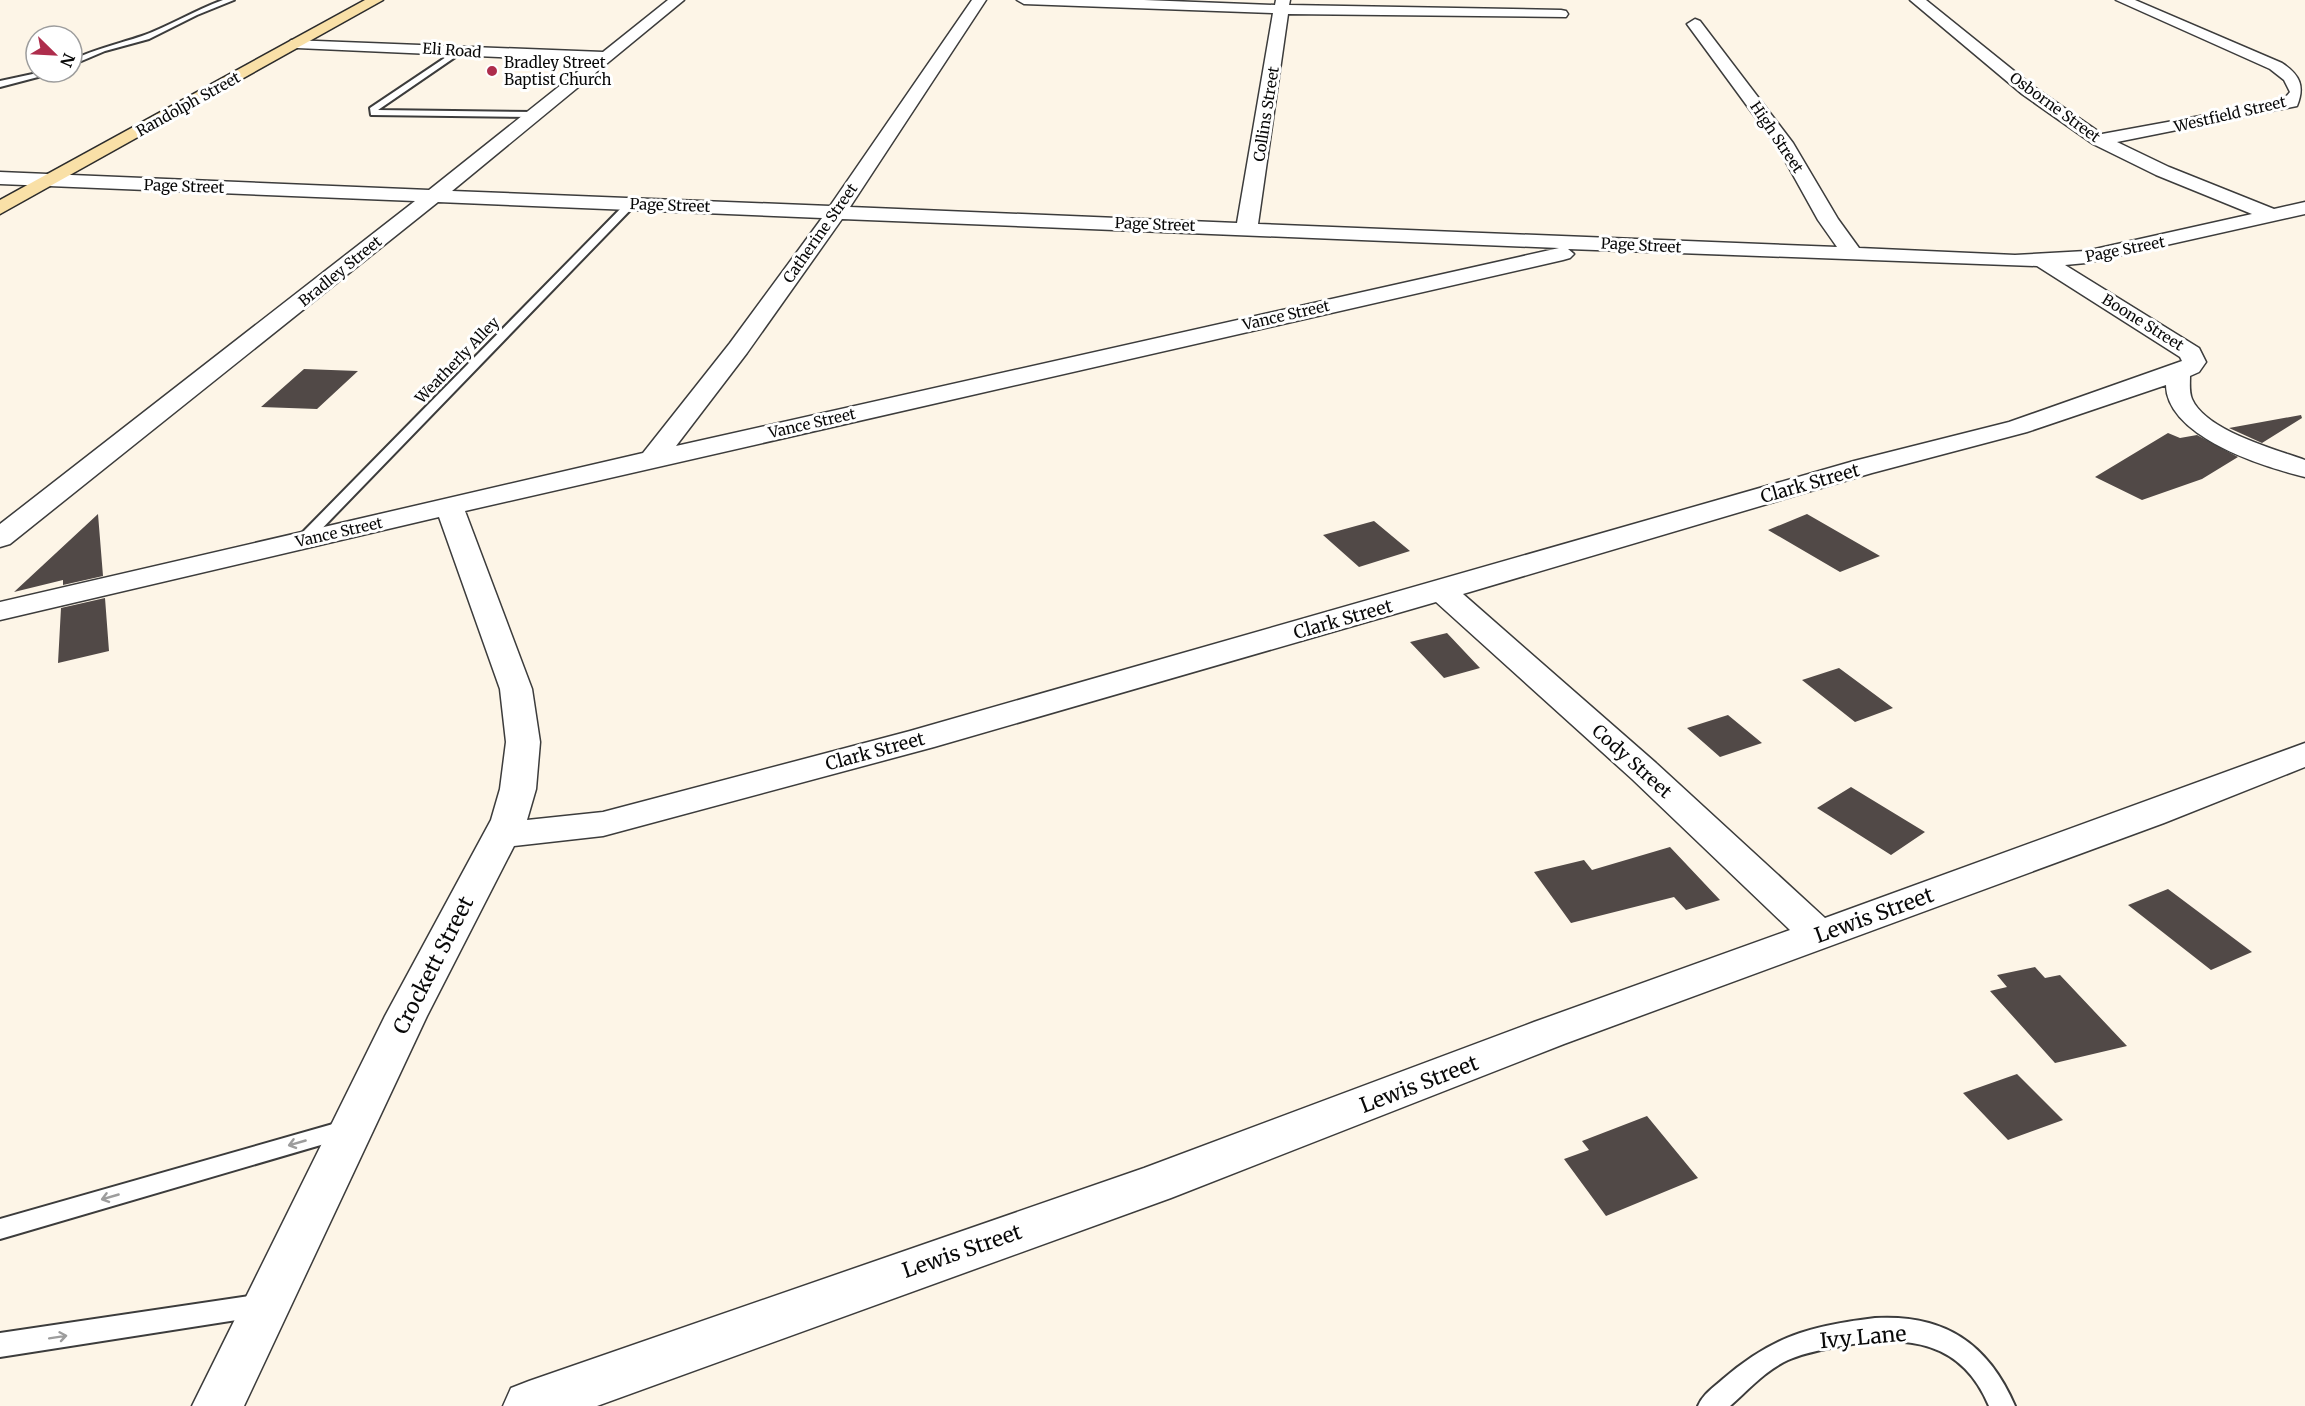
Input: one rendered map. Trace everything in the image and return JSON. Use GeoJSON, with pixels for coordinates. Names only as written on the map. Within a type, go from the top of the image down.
{"type":"FeatureCollection","features":[{"type":"Feature","properties":{"kind":"street","name":"Randolph Street"},"geometry":{"type":"LineString","coordinates":[[0,208],[376,0]]}},
{"type":"Feature","properties":{"kind":"street","name":"Bradley Street"},"geometry":{"type":"LineString","coordinates":[[0,538],[435,195],[677,0]]}},
{"type":"Feature","properties":{"kind":"street","name":"Catherine Street"},"geometry":{"type":"LineString","coordinates":[[652,459],[704,396],[835,212],[979,0]]}},
{"type":"Feature","properties":{"kind":"street"},"geometry":{"type":"LineString","coordinates":[[1024,0],[1282,4],[1561,14]]}},
{"type":"Feature","properties":{"kind":"street","name":"Osborne Street"},"geometry":{"type":"LineString","coordinates":[[1917,0],[2028,90],[2099,140],[2162,171],[2274,216]]}},
{"type":"Feature","properties":{"kind":"street","name":"Westfield Street"},"geometry":{"type":"LineString","coordinates":[[2099,140],[2255,111],[2290,102],[2299,92],[2296,83],[2289,75],[2276,66],[2123,0]]}},
{"type":"Feature","properties":{"kind":"street","name":"Collins Street"},"geometry":{"type":"LineString","coordinates":[[1247,228],[1282,4]]}},
{"type":"Feature","properties":{"kind":"street","name":"High Street"},"geometry":{"type":"LineString","coordinates":[[1695,24],[1787,147],[1828,220],[1852,254]]}},
{"type":"Feature","properties":{"kind":"street","name":"Eli Road"},"geometry":{"type":"LineString","coordinates":[[297,43],[607,57]]}},
{"type":"Feature","properties":{"kind":"street","name":"Page Street"},"geometry":{"type":"LineString","coordinates":[[0,178],[2044,261],[2086,257],[2305,208]]}},
{"type":"Feature","properties":{"kind":"street","name":"Vance Street"},"geometry":{"type":"LineString","coordinates":[[0,611],[652,459],[1533,259],[1626,244]]}},
{"type":"Feature","properties":{"kind":"street","name":"Boone Street"},"geometry":{"type":"LineString","coordinates":[[2044,261],[2181,344],[2191,353],[2194,362],[2190,368],[2178,373],[2180,399],[2193,420],[2211,431],[2305,469]]}},
{"type":"Feature","properties":{"kind":"street","name":"Clark Street"},"geometry":{"type":"LineString","coordinates":[[501,835],[603,824],[922,739],[1441,591],[1808,483],[2018,427],[2178,373]]}},
{"type":"Feature","properties":{"kind":"street","name":"Crockett Street"},"geometry":{"type":"LineString","coordinates":[[218,1406],[406,1016],[501,835],[518,789],[524,742],[516,689],[467,550],[449,507]]}},
{"type":"Feature","properties":{"kind":"street","name":"Cody Street"},"geometry":{"type":"LineString","coordinates":[[1441,591],[1627,756],[1819,935]]}},
{"type":"Feature","properties":{"kind":"street","name":"Lewis Street"},"geometry":{"type":"LineString","coordinates":[[529,1406],[1155,1184],[1424,1083],[1549,1033],[2151,814],[2305,754]]}},
{"type":"Feature","properties":{"kind":"lane"},"geometry":{"type":"LineString","coordinates":[[84,57],[102,49],[146,37],[194,13],[230,0]]}},
{"type":"Feature","properties":{"kind":"lane"},"geometry":{"type":"LineString","coordinates":[[461,49],[399,90],[373,110],[374,113],[534,115]]}},
{"type":"Feature","properties":{"kind":"lane"},"geometry":{"type":"LineString","coordinates":[[0,84],[24,79]]}},
{"type":"Feature","properties":{"kind":"lane","name":"Weatherly Alley"},"geometry":{"type":"LineString","coordinates":[[304,539],[632,203]]}},
{"type":"Feature","properties":{"kind":"lane"},"geometry":{"type":"LineString","coordinates":[[0,1229],[354,1127]]}},
{"type":"Feature","properties":{"kind":"lane"},"geometry":{"type":"LineString","coordinates":[[0,1346],[267,1304]]}},
{"type":"Feature","properties":{"kind":"lane","name":"Ivy Lane"},"geometry":{"type":"LineString","coordinates":[[1711,1406],[1777,1352],[1824,1337],[1905,1329],[1940,1338],[1971,1358],[1996,1387],[2002,1406]]}},
{"type":"Feature","properties":{"kind":"building"},"geometry":{"type":"Polygon","coordinates":[[[304,369],[358,371],[317,409],[261,407],[304,369]]]}},
{"type":"Feature","properties":{"kind":"building"},"geometry":{"type":"Polygon","coordinates":[[[2301,415],[2302,418],[2262,443],[2229,428],[2301,415]]]}},
{"type":"Feature","properties":{"kind":"building"},"geometry":{"type":"Polygon","coordinates":[[[2168,433],[2180,438],[2197,435],[2238,457],[2202,479],[2142,500],[2095,477],[2168,433]]]}},
{"type":"Feature","properties":{"kind":"building"},"geometry":{"type":"Polygon","coordinates":[[[98,514],[103,576],[63,585],[63,580],[14,592],[98,514]]]}},
{"type":"Feature","properties":{"kind":"building"},"geometry":{"type":"Polygon","coordinates":[[[1807,514],[1880,556],[1840,572],[1768,530],[1807,514]]]}},
{"type":"Feature","properties":{"kind":"building"},"geometry":{"type":"Polygon","coordinates":[[[1374,521],[1410,551],[1359,567],[1323,535],[1374,521]]]}},
{"type":"Feature","properties":{"kind":"building"},"geometry":{"type":"Polygon","coordinates":[[[105,598],[109,651],[58,663],[61,608],[105,598]]]}},
{"type":"Feature","properties":{"kind":"building"},"geometry":{"type":"Polygon","coordinates":[[[1447,633],[1480,668],[1444,678],[1410,642],[1447,633]]]}},
{"type":"Feature","properties":{"kind":"building"},"geometry":{"type":"Polygon","coordinates":[[[1839,668],[1893,708],[1855,722],[1802,680],[1839,668]]]}},
{"type":"Feature","properties":{"kind":"building"},"geometry":{"type":"Polygon","coordinates":[[[1728,715],[1762,743],[1720,757],[1687,728],[1728,715]]]}},
{"type":"Feature","properties":{"kind":"building"},"geometry":{"type":"Polygon","coordinates":[[[1851,787],[1925,832],[1891,855],[1817,808],[1851,787]]]}},
{"type":"Feature","properties":{"kind":"building"},"geometry":{"type":"Polygon","coordinates":[[[1670,847],[1720,900],[1686,910],[1674,897],[1571,923],[1534,872],[1584,860],[1592,870],[1670,847]]]}},
{"type":"Feature","properties":{"kind":"building"},"geometry":{"type":"Polygon","coordinates":[[[2168,889],[2252,952],[2211,970],[2128,905],[2168,889]]]}},
{"type":"Feature","properties":{"kind":"building"},"geometry":{"type":"Polygon","coordinates":[[[2035,967],[2045,978],[2060,975],[2127,1046],[2055,1063],[1990,991],[2007,987],[1997,975],[2035,967]]]}},
{"type":"Feature","properties":{"kind":"building"},"geometry":{"type":"Polygon","coordinates":[[[2017,1074],[2063,1120],[2008,1140],[1963,1093],[2017,1074]]]}},
{"type":"Feature","properties":{"kind":"building"},"geometry":{"type":"Polygon","coordinates":[[[1647,1116],[1698,1178],[1606,1216],[1564,1159],[1589,1150],[1582,1141],[1647,1116]]]}},
{"type":"Feature","properties":{"kind":"place","name":"Bradley Street Baptist Church"},"geometry":{"type":"Point","coordinates":[492,71]}}]}
